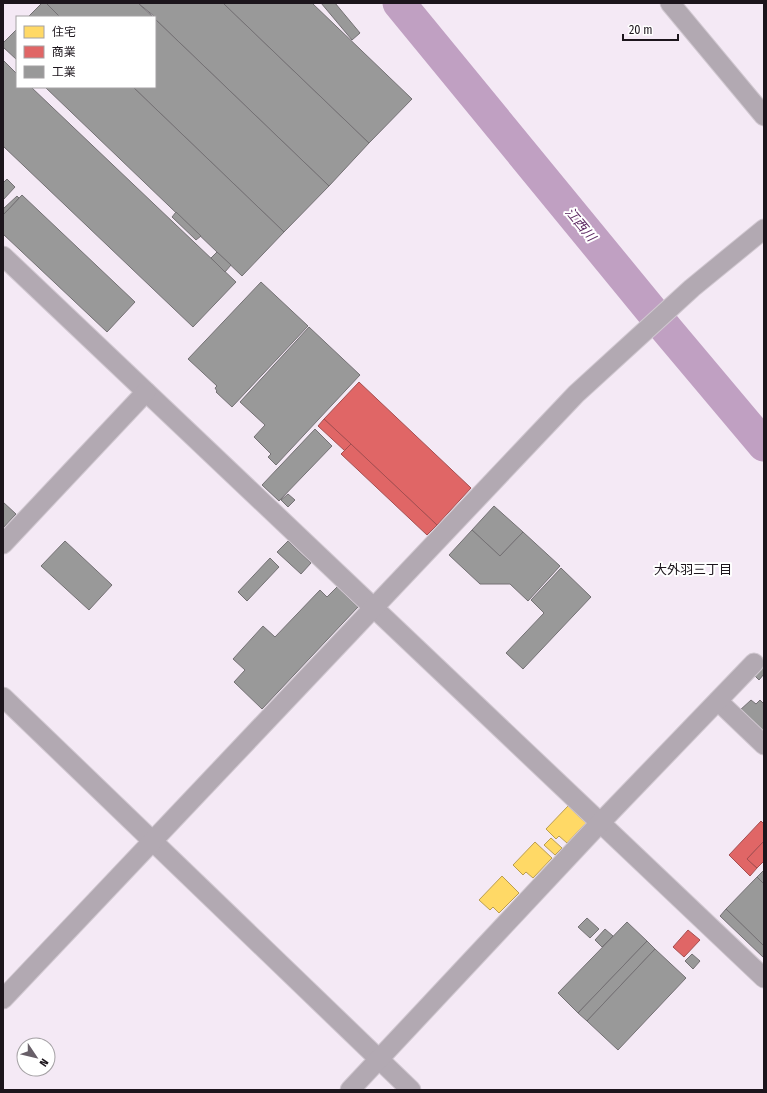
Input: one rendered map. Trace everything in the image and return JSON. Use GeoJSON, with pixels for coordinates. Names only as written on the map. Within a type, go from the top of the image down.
{"type":"FeatureCollection","features":[{"type":"Feature","properties":{"kind":"street"},"geometry":{"type":"LineString","coordinates":[[670,3],[764,116]]}},
{"type":"Feature","properties":{"kind":"street"},"geometry":{"type":"LineString","coordinates":[[3,999],[576,394],[692,288],[764,229]]}},
{"type":"Feature","properties":{"kind":"street"},"geometry":{"type":"LineString","coordinates":[[3,256],[764,978]]}},
{"type":"Feature","properties":{"kind":"street"},"geometry":{"type":"LineString","coordinates":[[3,544],[146,392]]}},
{"type":"Feature","properties":{"kind":"street"},"geometry":{"type":"LineString","coordinates":[[350,1090],[600,823],[754,663]]}},
{"type":"Feature","properties":{"kind":"street"},"geometry":{"type":"LineString","coordinates":[[3,697],[154,840],[411,1090]]}},
{"type":"Feature","properties":{"kind":"street"},"geometry":{"type":"LineString","coordinates":[[718,701],[764,745]]}},
{"type":"Feature","properties":{"kind":"building: 住宅"},"geometry":{"type":"Polygon","coordinates":[[[568,806],[586,823],[567,843],[559,836],[556,839],[546,829],[568,806]]]}},
{"type":"Feature","properties":{"kind":"building: 住宅"},"geometry":{"type":"Polygon","coordinates":[[[551,838],[562,848],[555,855],[544,845],[551,838]]]}},
{"type":"Feature","properties":{"kind":"building: 住宅"},"geometry":{"type":"Polygon","coordinates":[[[535,842],[552,858],[533,878],[526,872],[523,875],[513,865],[535,842]]]}},
{"type":"Feature","properties":{"kind":"building: 住宅"},"geometry":{"type":"Polygon","coordinates":[[[502,876],[519,893],[499,913],[493,907],[490,910],[479,900],[502,876]]]}},
{"type":"Feature","properties":{"kind":"building: 商業"},"geometry":{"type":"Polygon","coordinates":[[[359,382],[471,488],[437,525],[324,419],[359,382]]]}},
{"type":"Feature","properties":{"kind":"building: 商業"},"geometry":{"type":"Polygon","coordinates":[[[324,419],[351,444],[345,451],[318,426],[324,419]]]}},
{"type":"Feature","properties":{"kind":"building: 商業"},"geometry":{"type":"Polygon","coordinates":[[[351,444],[437,525],[427,535],[341,454],[351,444]]]}},
{"type":"Feature","properties":{"kind":"building: 商業"},"geometry":{"type":"Polygon","coordinates":[[[761,821],[764,824],[764,841],[747,859],[757,868],[750,876],[729,855],[761,821]]]}},
{"type":"Feature","properties":{"kind":"building: 商業"},"geometry":{"type":"Polygon","coordinates":[[[764,841],[764,861],[757,868],[747,859],[764,841]]]}},
{"type":"Feature","properties":{"kind":"building: 商業"},"geometry":{"type":"Polygon","coordinates":[[[688,930],[700,940],[684,957],[673,947],[688,930]]]}},
{"type":"Feature","properties":{"kind":"building: 工業"},"geometry":{"type":"Polygon","coordinates":[[[42,3],[46,3],[59,16],[29,16],[42,3]]]}},
{"type":"Feature","properties":{"kind":"building: 工業"},"geometry":{"type":"Polygon","coordinates":[[[46,3],[138,3],[152,16],[59,16],[46,3]]]}},
{"type":"Feature","properties":{"kind":"building: 工業"},"geometry":{"type":"Polygon","coordinates":[[[138,3],[223,3],[369,143],[329,186],[156,20],[156,16],[154,16],[138,3]]]}},
{"type":"Feature","properties":{"kind":"building: 工業"},"geometry":{"type":"Polygon","coordinates":[[[223,3],[312,3],[412,99],[369,143],[223,3]]]}},
{"type":"Feature","properties":{"kind":"building: 工業"},"geometry":{"type":"Polygon","coordinates":[[[321,3],[335,3],[360,33],[352,40],[321,3]]]}},
{"type":"Feature","properties":{"kind":"building: 工業"},"geometry":{"type":"Polygon","coordinates":[[[156,20],[329,186],[284,232],[134,88],[156,88],[156,20]]]}},
{"type":"Feature","properties":{"kind":"building: 工業"},"geometry":{"type":"Polygon","coordinates":[[[16,30],[16,59],[3,47],[3,43],[16,30]]]}},
{"type":"Feature","properties":{"kind":"building: 工業"},"geometry":{"type":"Polygon","coordinates":[[[3,60],[16,73],[16,88],[32,88],[236,282],[193,327],[3,146],[3,60]]]}},
{"type":"Feature","properties":{"kind":"building: 工業"},"geometry":{"type":"Polygon","coordinates":[[[46,88],[134,88],[284,232],[242,276],[46,88]]]}},
{"type":"Feature","properties":{"kind":"building: 工業"},"geometry":{"type":"Polygon","coordinates":[[[7,179],[15,187],[3,200],[3,183],[7,179]]]}},
{"type":"Feature","properties":{"kind":"building: 工業"},"geometry":{"type":"Polygon","coordinates":[[[22,195],[135,302],[107,332],[3,234],[3,215],[22,195]]]}},
{"type":"Feature","properties":{"kind":"building: 工業"},"geometry":{"type":"Polygon","coordinates":[[[17,196],[19,198],[3,215],[3,209],[17,196]]]}},
{"type":"Feature","properties":{"kind":"building: 工業"},"geometry":{"type":"Polygon","coordinates":[[[176,212],[201,236],[196,240],[172,217],[176,212]]]}},
{"type":"Feature","properties":{"kind":"building: 工業"},"geometry":{"type":"Polygon","coordinates":[[[217,252],[231,265],[225,272],[211,258],[217,252]]]}},
{"type":"Feature","properties":{"kind":"building: 工業"},"geometry":{"type":"Polygon","coordinates":[[[261,282],[308,326],[232,407],[216,392],[217,391],[215,388],[217,386],[188,359],[261,282]]]}},
{"type":"Feature","properties":{"kind":"building: 工業"},"geometry":{"type":"Polygon","coordinates":[[[309,327],[360,375],[276,465],[268,457],[271,454],[254,437],[265,425],[240,402],[309,327]]]}},
{"type":"Feature","properties":{"kind":"building: 工業"},"geometry":{"type":"Polygon","coordinates":[[[315,429],[332,446],[279,501],[262,485],[315,429]]]}},
{"type":"Feature","properties":{"kind":"building: 工業"},"geometry":{"type":"Polygon","coordinates":[[[288,494],[295,500],[288,507],[281,500],[288,494]]]}},
{"type":"Feature","properties":{"kind":"building: 工業"},"geometry":{"type":"Polygon","coordinates":[[[3,502],[16,514],[3,528],[3,502]]]}},
{"type":"Feature","properties":{"kind":"building: 工業"},"geometry":{"type":"Polygon","coordinates":[[[494,506],[523,532],[500,556],[472,530],[494,506]]]}},
{"type":"Feature","properties":{"kind":"building: 工業"},"geometry":{"type":"Polygon","coordinates":[[[472,530],[500,556],[523,532],[560,566],[528,601],[510,584],[480,584],[449,555],[472,530]]]}},
{"type":"Feature","properties":{"kind":"building: 工業"},"geometry":{"type":"Polygon","coordinates":[[[65,541],[112,585],[89,610],[41,566],[65,541]]]}},
{"type":"Feature","properties":{"kind":"building: 工業"},"geometry":{"type":"Polygon","coordinates":[[[288,541],[311,563],[301,574],[277,552],[288,541]]]}},
{"type":"Feature","properties":{"kind":"building: 工業"},"geometry":{"type":"Polygon","coordinates":[[[270,558],[279,567],[247,601],[238,592],[270,558]]]}},
{"type":"Feature","properties":{"kind":"building: 工業"},"geometry":{"type":"Polygon","coordinates":[[[561,568],[591,597],[523,669],[506,653],[544,613],[531,600],[561,568]]]}},
{"type":"Feature","properties":{"kind":"building: 工業"},"geometry":{"type":"Polygon","coordinates":[[[337,587],[358,607],[262,709],[234,682],[245,670],[233,659],[263,626],[275,637],[320,590],[327,597],[337,587]]]}},
{"type":"Feature","properties":{"kind":"building: 工業"},"geometry":{"type":"Polygon","coordinates":[[[764,658],[764,674],[759,680],[751,672],[764,658]]]}},
{"type":"Feature","properties":{"kind":"building: 工業"},"geometry":{"type":"Polygon","coordinates":[[[751,700],[756,704],[760,700],[764,704],[764,735],[739,711],[751,700]]]}},
{"type":"Feature","properties":{"kind":"building: 工業"},"geometry":{"type":"Polygon","coordinates":[[[764,870],[764,884],[757,877],[764,870]]]}},
{"type":"Feature","properties":{"kind":"building: 工業"},"geometry":{"type":"Polygon","coordinates":[[[757,877],[764,884],[764,946],[726,909],[757,877]]]}},
{"type":"Feature","properties":{"kind":"building: 工業"},"geometry":{"type":"Polygon","coordinates":[[[726,909],[764,946],[764,958],[720,916],[726,909]]]}},
{"type":"Feature","properties":{"kind":"building: 工業"},"geometry":{"type":"Polygon","coordinates":[[[587,918],[599,929],[590,938],[578,927],[587,918]]]}},
{"type":"Feature","properties":{"kind":"building: 工業"},"geometry":{"type":"Polygon","coordinates":[[[627,922],[647,941],[578,1013],[558,993],[627,922]]]}},
{"type":"Feature","properties":{"kind":"building: 工業"},"geometry":{"type":"Polygon","coordinates":[[[605,929],[613,936],[602,947],[595,940],[605,929]]]}},
{"type":"Feature","properties":{"kind":"building: 工業"},"geometry":{"type":"Polygon","coordinates":[[[647,941],[655,949],[587,1021],[578,1013],[647,941]]]}},
{"type":"Feature","properties":{"kind":"building: 工業"},"geometry":{"type":"Polygon","coordinates":[[[655,949],[686,978],[618,1050],[587,1021],[655,949]]]}},
{"type":"Feature","properties":{"kind":"building: 工業"},"geometry":{"type":"Polygon","coordinates":[[[692,954],[700,961],[693,969],[685,961],[692,954]]]}},
{"type":"Feature","properties":{"kind":"waterway","name":"江西川"},"geometry":{"type":"LineString","coordinates":[[399,3],[668,331],[764,445]]}},
{"type":"Feature","properties":{"kind":"district","name":"大外羽三丁目"},"geometry":{"type":"Point","coordinates":[693,569]}}]}
